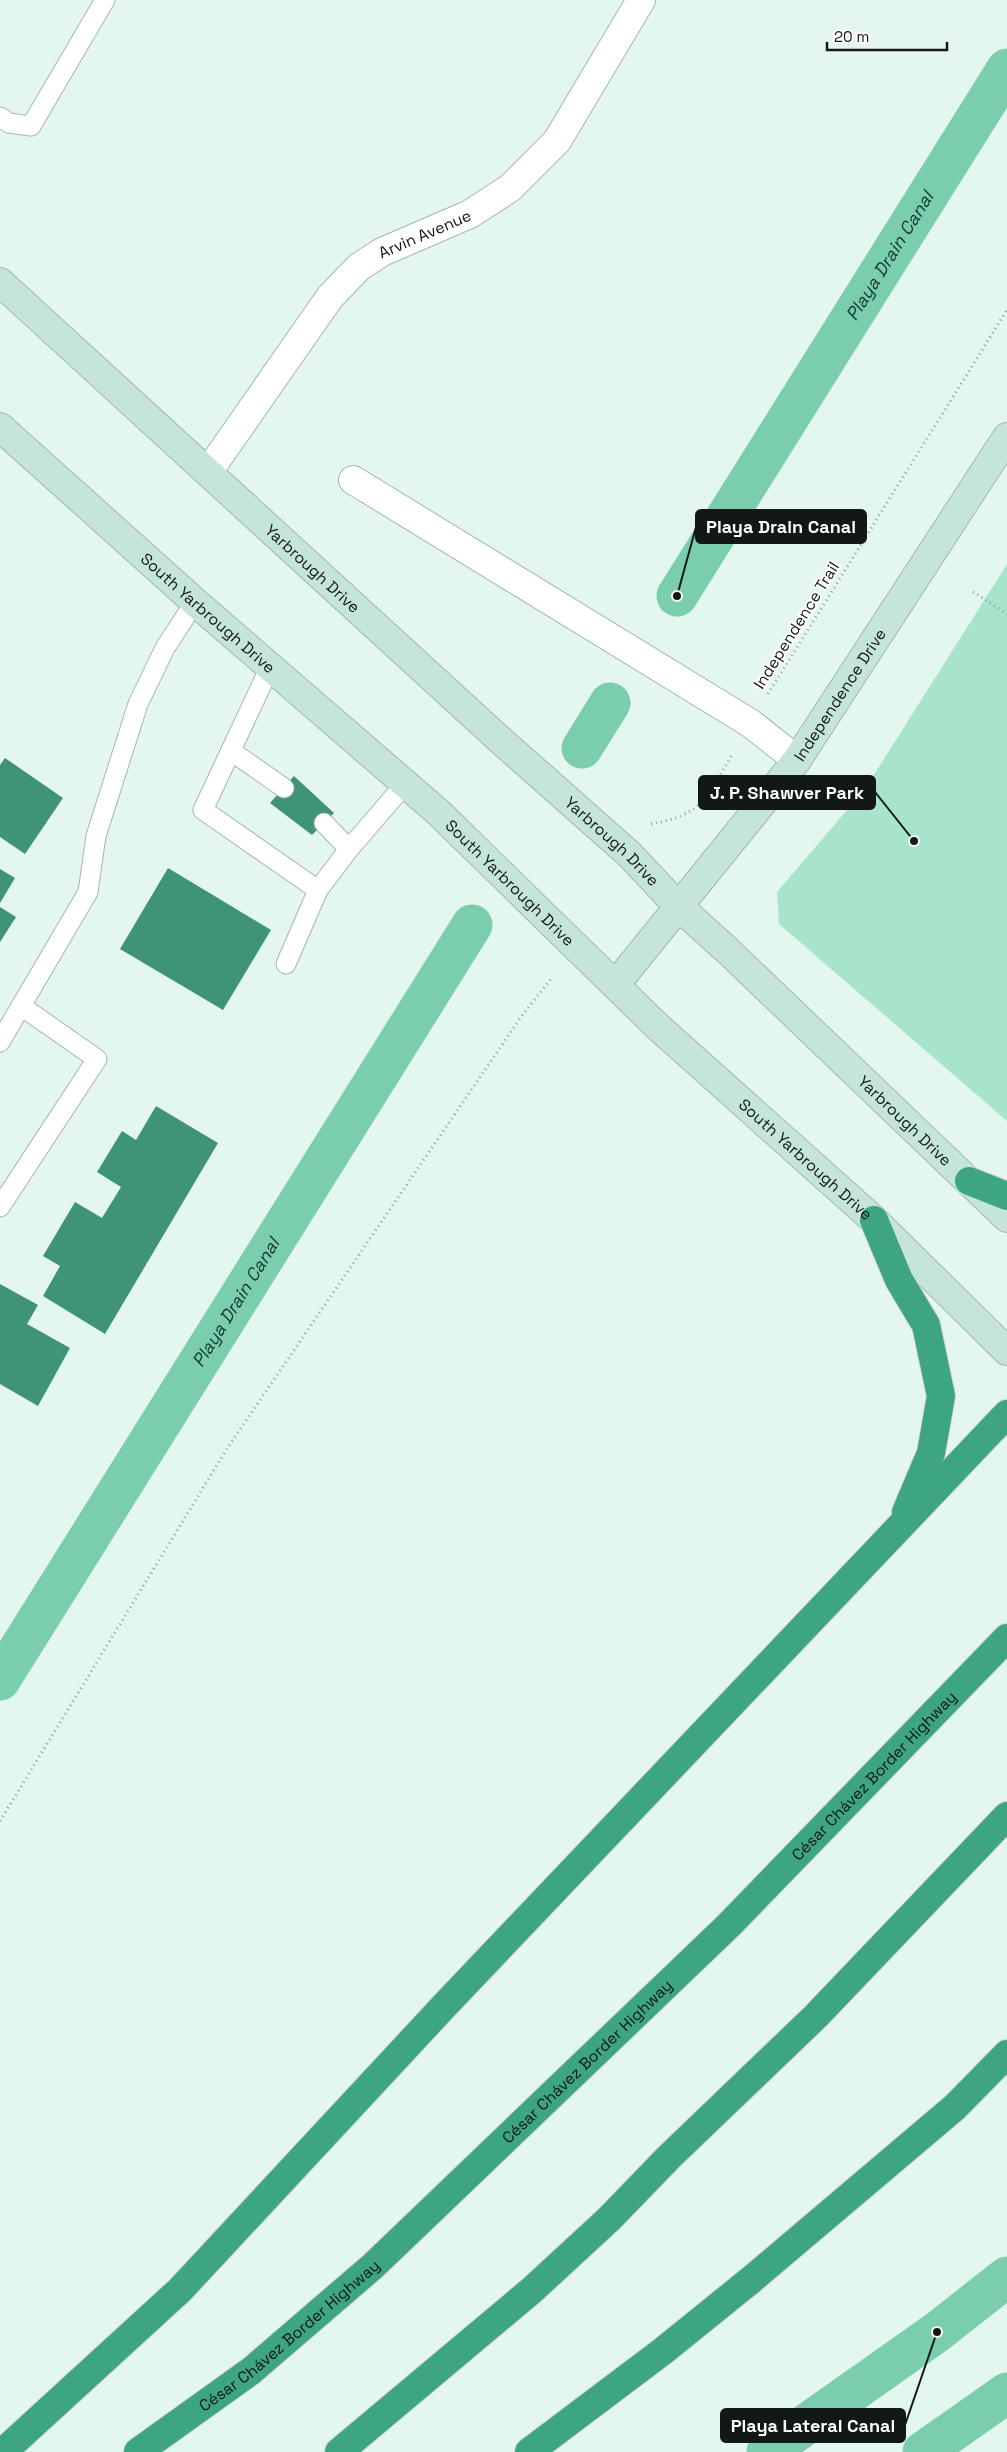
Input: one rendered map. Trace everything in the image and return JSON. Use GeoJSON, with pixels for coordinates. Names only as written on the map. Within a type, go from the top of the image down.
{"type":"FeatureCollection","features":[{"type":"Feature","properties":{"kind":"highway"},"geometry":{"type":"LineString","coordinates":[[969,1181],[1007,1196]]}},
{"type":"Feature","properties":{"kind":"highway"},"geometry":{"type":"LineString","coordinates":[[874,1220],[899,1280],[926,1326],[941,1396],[932,1453],[898,1530]]}},
{"type":"Feature","properties":{"kind":"highway"},"geometry":{"type":"LineString","coordinates":[[3,2452],[180,2290],[444,2005],[1007,1414]]}},
{"type":"Feature","properties":{"kind":"highway","name":"César Chávez Border Highway"},"geometry":{"type":"LineString","coordinates":[[138,2452],[251,2371],[387,2254],[730,1925],[1007,1638]]}},
{"type":"Feature","properties":{"kind":"highway"},"geometry":{"type":"LineString","coordinates":[[340,2452],[532,2290],[609,2219],[669,2157],[816,2016],[1007,1816]]}},
{"type":"Feature","properties":{"kind":"highway"},"geometry":{"type":"LineString","coordinates":[[529,2452],[663,2351],[752,2279],[955,2107],[1007,2054]]}},
{"type":"Feature","properties":{"kind":"main road"},"geometry":{"type":"LineString","coordinates":[[0,282],[208,472]]}},
{"type":"Feature","properties":{"kind":"main road","name":"South Yarbrough Drive"},"geometry":{"type":"LineString","coordinates":[[0,427],[195,602],[439,813],[657,1026],[874,1220],[1007,1351]]}},
{"type":"Feature","properties":{"kind":"main road","name":"Independence Drive"},"geometry":{"type":"LineString","coordinates":[[616,984],[677,905],[727,849],[797,760],[1007,437]]}},
{"type":"Feature","properties":{"kind":"main road","name":"Yarbrough Drive"},"geometry":{"type":"LineString","coordinates":[[208,472],[498,738],[629,854],[677,905],[1007,1218]]}},
{"type":"Feature","properties":{"kind":"street","name":"Arvin Avenue"},"geometry":{"type":"LineString","coordinates":[[208,472],[330,297],[359,267],[382,252],[470,214],[510,188],[557,141],[641,0]]}},
{"type":"Feature","properties":{"kind":"street"},"geometry":{"type":"LineString","coordinates":[[353,480],[750,723],[797,760]]}},
{"type":"Feature","properties":{"kind":"lane"},"geometry":{"type":"LineString","coordinates":[[0,117],[9,123],[31,126],[105,0]]}},
{"type":"Feature","properties":{"kind":"lane"},"geometry":{"type":"LineString","coordinates":[[0,1042],[88,892],[96,836],[138,704],[164,648],[195,602]]}},
{"type":"Feature","properties":{"kind":"lane"},"geometry":{"type":"LineString","coordinates":[[270,667],[203,810],[318,890]]}},
{"type":"Feature","properties":{"kind":"lane"},"geometry":{"type":"LineString","coordinates":[[231,751],[284,788]]}},
{"type":"Feature","properties":{"kind":"lane"},"geometry":{"type":"LineString","coordinates":[[286,964],[318,890],[348,849],[405,784]]}},
{"type":"Feature","properties":{"kind":"lane"},"geometry":{"type":"LineString","coordinates":[[324,823],[348,849]]}},
{"type":"Feature","properties":{"kind":"lane"},"geometry":{"type":"LineString","coordinates":[[0,1207],[98,1059],[21,1006]]}},
{"type":"Feature","properties":{"kind":"path","name":"Independence Trail"},"geometry":{"type":"LineString","coordinates":[[651,824],[677,820],[704,802],[750,723],[1007,310]]}},
{"type":"Feature","properties":{"kind":"path"},"geometry":{"type":"LineString","coordinates":[[972,592],[1007,614]]}},
{"type":"Feature","properties":{"kind":"path"},"geometry":{"type":"LineString","coordinates":[[0,1822],[228,1447],[523,1014],[551,978]]}},
{"type":"Feature","properties":{"kind":"green space"},"geometry":{"type":"Polygon","coordinates":[[[1007,564],[1007,1121],[779,924],[777,892],[865,789],[1007,564]]]}},
{"type":"Feature","properties":{"kind":"building"},"geometry":{"type":"Polygon","coordinates":[[[5,758],[63,798],[25,854],[0,837],[0,765],[5,758]]]}},
{"type":"Feature","properties":{"kind":"building"},"geometry":{"type":"Polygon","coordinates":[[[294,776],[334,813],[312,835],[270,803],[294,776]]]}},
{"type":"Feature","properties":{"kind":"building"},"geometry":{"type":"Polygon","coordinates":[[[168,868],[271,930],[223,1010],[120,949],[168,868]]]}},
{"type":"Feature","properties":{"kind":"building"},"geometry":{"type":"Polygon","coordinates":[[[0,869],[15,878],[0,903],[0,869]]]}},
{"type":"Feature","properties":{"kind":"building"},"geometry":{"type":"Polygon","coordinates":[[[0,907],[16,917],[0,942],[0,907]]]}},
{"type":"Feature","properties":{"kind":"building"},"geometry":{"type":"Polygon","coordinates":[[[156,1106],[218,1143],[105,1334],[43,1296],[60,1266],[43,1256],[75,1202],[102,1218],[121,1187],[97,1172],[122,1131],[136,1140],[156,1106]]]}},
{"type":"Feature","properties":{"kind":"building"},"geometry":{"type":"Polygon","coordinates":[[[0,1284],[38,1305],[27,1324],[70,1348],[38,1406],[0,1384],[0,1284]]]}},
{"type":"Feature","properties":{"kind":"waterway","name":"Playa Drain Canal"},"geometry":{"type":"LineString","coordinates":[[677,596],[1007,69]]}},
{"type":"Feature","properties":{"kind":"waterway","name":"Playa Drain Canal"},"geometry":{"type":"LineString","coordinates":[[582,748],[610,703]]}},
{"type":"Feature","properties":{"kind":"waterway","name":"Playa Drain Canal"},"geometry":{"type":"LineString","coordinates":[[0,1680],[472,925]]}},
{"type":"Feature","properties":{"kind":"waterway"},"geometry":{"type":"LineString","coordinates":[[767,2452],[937,2332],[1007,2277]]}},
{"type":"Feature","properties":{"kind":"waterway"},"geometry":{"type":"LineString","coordinates":[[923,2452],[1007,2393]]}},
{"type":"Feature","properties":{"kind":"place","name":"Playa Drain Canal"},"geometry":{"type":"Point","coordinates":[677,596]}},
{"type":"Feature","properties":{"kind":"place","name":"J. P. Shawver Park"},"geometry":{"type":"Point","coordinates":[914,841]}},
{"type":"Feature","properties":{"kind":"place","name":"Playa Lateral Canal"},"geometry":{"type":"Point","coordinates":[937,2332]}}]}
